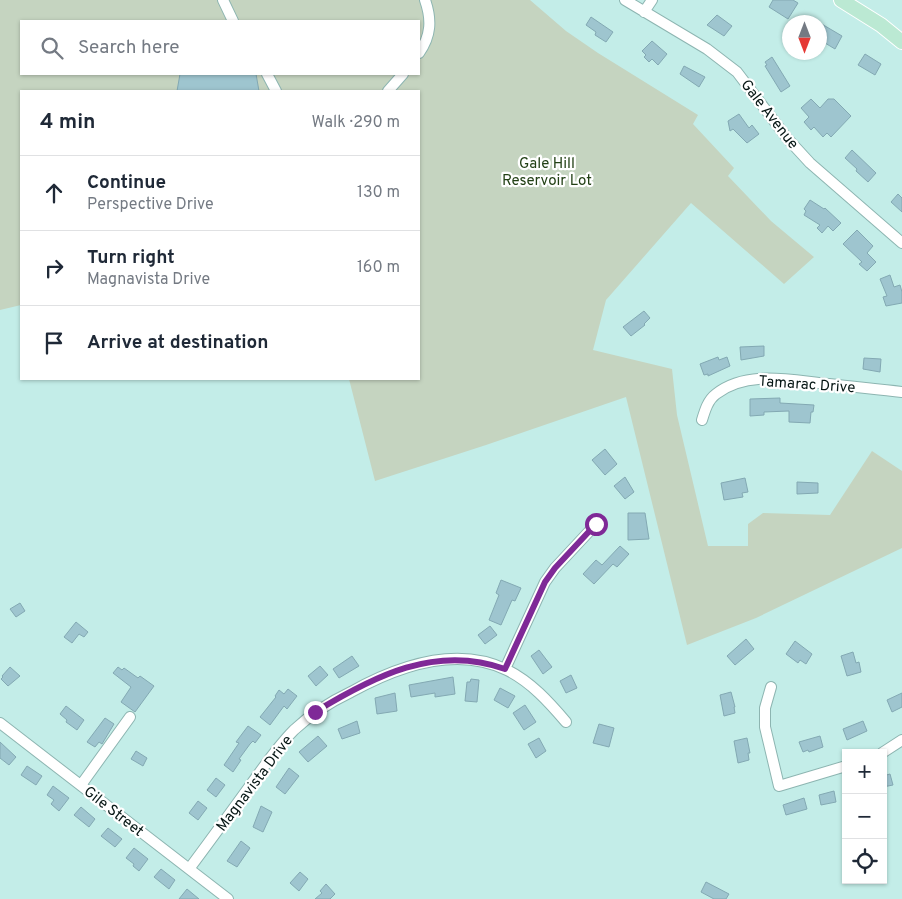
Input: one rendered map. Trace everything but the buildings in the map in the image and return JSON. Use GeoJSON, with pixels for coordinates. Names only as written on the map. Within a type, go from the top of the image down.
{"type":"FeatureCollection","features":[{"type":"Feature","properties":{"kind":"main road"},"geometry":{"type":"LineString","coordinates":[[841,0],[881,25],[902,42]]}},
{"type":"Feature","properties":{"kind":"street"},"geometry":{"type":"LineString","coordinates":[[223,0],[233,20]]}},
{"type":"Feature","properties":{"kind":"street"},"geometry":{"type":"LineString","coordinates":[[420,52],[424,46],[430,24],[425,0]]}},
{"type":"Feature","properties":{"kind":"street","name":"Gale Avenue"},"geometry":{"type":"LineString","coordinates":[[625,0],[707,50],[737,72],[787,138],[810,163],[902,243]]}},
{"type":"Feature","properties":{"kind":"street"},"geometry":{"type":"LineString","coordinates":[[644,12],[652,0]]}},
{"type":"Feature","properties":{"kind":"street"},"geometry":{"type":"LineString","coordinates":[[268,75],[275,90]]}},
{"type":"Feature","properties":{"kind":"street"},"geometry":{"type":"LineString","coordinates":[[389,90],[402,75]]}},
{"type":"Feature","properties":{"kind":"street","name":"Tamarac Drive"},"geometry":{"type":"LineString","coordinates":[[702,420],[708,404],[716,394],[736,384],[750,380],[772,379],[902,392]]}},
{"type":"Feature","properties":{"kind":"street"},"geometry":{"type":"LineString","coordinates":[[505,669],[545,582],[555,568],[596,524]]}},
{"type":"Feature","properties":{"kind":"street","name":"Magnavista Drive"},"geometry":{"type":"LineString","coordinates":[[189,870],[285,739],[315,712],[380,677],[419,664],[449,660],[474,660],[505,669],[531,685],[566,722]]}},
{"type":"Feature","properties":{"kind":"street"},"geometry":{"type":"LineString","coordinates":[[771,687],[765,708],[765,727],[779,786],[842,767]]}},
{"type":"Feature","properties":{"kind":"street"},"geometry":{"type":"LineString","coordinates":[[81,785],[130,717]]}},
{"type":"Feature","properties":{"kind":"street","name":"Gile Street"},"geometry":{"type":"LineString","coordinates":[[0,722],[228,899]]}},
{"type":"Feature","properties":{"kind":"street"},"geometry":{"type":"LineString","coordinates":[[887,750],[902,740]]}},
{"type":"Feature","properties":{"kind":"green space","name":"Gale Hill Reservoir Lot"},"geometry":{"type":"Polygon","coordinates":[[[0,0],[530,0],[566,31],[598,53],[698,115],[693,124],[734,168],[728,176],[771,221],[814,257],[784,284],[691,203],[606,300],[593,350],[672,369],[677,415],[708,546],[748,546],[748,524],[763,513],[830,515],[872,451],[902,471],[902,548],[756,618],[687,645],[626,397],[375,481],[349,380],[420,380],[420,90],[20,90],[20,305],[0,310],[0,0]]]}},
{"type":"Feature","properties":{"kind":"route"},"geometry":{"type":"LineString","coordinates":[[315,712],[342,696],[393,671],[419,664],[449,660],[474,660],[505,669],[540,590],[550,574],[596,524]]}}]}
